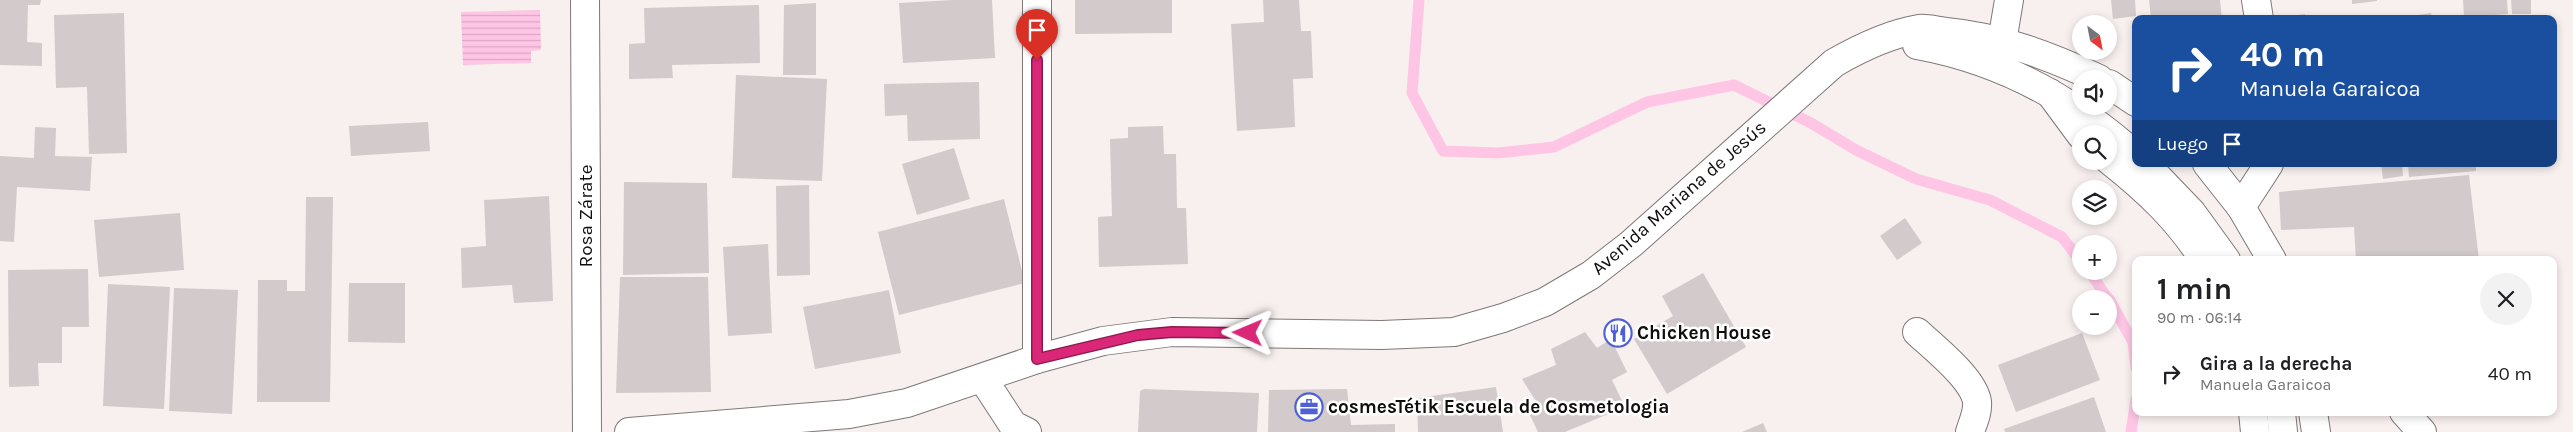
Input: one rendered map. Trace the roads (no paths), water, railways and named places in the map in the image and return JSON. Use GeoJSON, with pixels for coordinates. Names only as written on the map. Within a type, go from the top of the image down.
{"type":"FeatureCollection","features":[{"type":"Feature","properties":{"kind":"street","name":"Rosa Zárate"},"geometry":{"type":"LineString","coordinates":[[585,0],[587,432]]}},
{"type":"Feature","properties":{"kind":"street"},"geometry":{"type":"LineString","coordinates":[[1037,0],[1037,359]]}},
{"type":"Feature","properties":{"kind":"street"},"geometry":{"type":"LineString","coordinates":[[2002,42],[2009,0]]}},
{"type":"Feature","properties":{"kind":"street"},"geometry":{"type":"LineString","coordinates":[[2256,0],[2258,15]]}},
{"type":"Feature","properties":{"kind":"street","name":"Avenida Mariana de Jesús"},"geometry":{"type":"LineString","coordinates":[[629,432],[849,414],[907,403],[983,379],[1037,359],[1103,342],[1172,332],[1382,335],[1454,332],[1503,318],[1545,302],[1591,275],[1631,244],[1834,63],[1862,47],[1920,29],[1965,34],[2002,42],[2058,59],[2080,70]]}},
{"type":"Feature","properties":{"kind":"street"},"geometry":{"type":"LineString","coordinates":[[1886,39],[1945,50],[1983,60],[2050,93],[2089,118],[2132,153]]}},
{"type":"Feature","properties":{"kind":"street"},"geometry":{"type":"LineString","coordinates":[[2117,89],[2132,99]]}},
{"type":"Feature","properties":{"kind":"street"},"geometry":{"type":"LineString","coordinates":[[2050,93],[2074,125]]}},
{"type":"Feature","properties":{"kind":"street"},"geometry":{"type":"LineString","coordinates":[[2117,166],[2148,190],[2190,238],[2201,256]]}},
{"type":"Feature","properties":{"kind":"street"},"geometry":{"type":"LineString","coordinates":[[2148,167],[2192,213],[2223,256]]}},
{"type":"Feature","properties":{"kind":"street"},"geometry":{"type":"LineString","coordinates":[[2208,167],[2241,207],[2270,256]]}},
{"type":"Feature","properties":{"kind":"street"},"geometry":{"type":"LineString","coordinates":[[2241,207],[2267,167]]}},
{"type":"Feature","properties":{"kind":"street"},"geometry":{"type":"LineString","coordinates":[[1917,332],[1969,383],[1977,401],[1976,416],[1970,432]]}},
{"type":"Feature","properties":{"kind":"street"},"geometry":{"type":"LineString","coordinates":[[983,379],[1013,425],[1027,432]]}},
{"type":"Feature","properties":{"kind":"street"},"geometry":{"type":"LineString","coordinates":[[2254,416],[2256,432]]}},
{"type":"Feature","properties":{"kind":"street"},"geometry":{"type":"LineString","coordinates":[[2282,416],[2284,432]]}},
{"type":"Feature","properties":{"kind":"street"},"geometry":{"type":"LineString","coordinates":[[2314,416],[2316,432]]}},
{"type":"Feature","properties":{"kind":"street"},"geometry":{"type":"LineString","coordinates":[[2408,416],[2422,432]]}},
{"type":"Feature","properties":{"kind":"waterway"},"geometry":{"type":"LineString","coordinates":[[1419,0],[1412,93],[1443,151],[1498,153],[1554,147],[1647,102],[1734,85],[1811,123],[1856,150],[1916,179],[1990,200],[2062,237],[2072,250]]}},
{"type":"Feature","properties":{"kind":"waterway"},"geometry":{"type":"LineString","coordinates":[[2095,280],[2102,290]]}},
{"type":"Feature","properties":{"kind":"waterway"},"geometry":{"type":"LineString","coordinates":[[2117,313],[2132,340]]}},
{"type":"Feature","properties":{"kind":"waterway"},"geometry":{"type":"LineString","coordinates":[[2131,432],[2133,416]]}},
{"type":"Feature","properties":{"kind":"place","name":"Chicken House"},"geometry":{"type":"Point","coordinates":[1618,333]}},
{"type":"Feature","properties":{"kind":"place","name":"cosmesTétik Escuela de Cosmetologia"},"geometry":{"type":"Point","coordinates":[1309,407]}}]}
